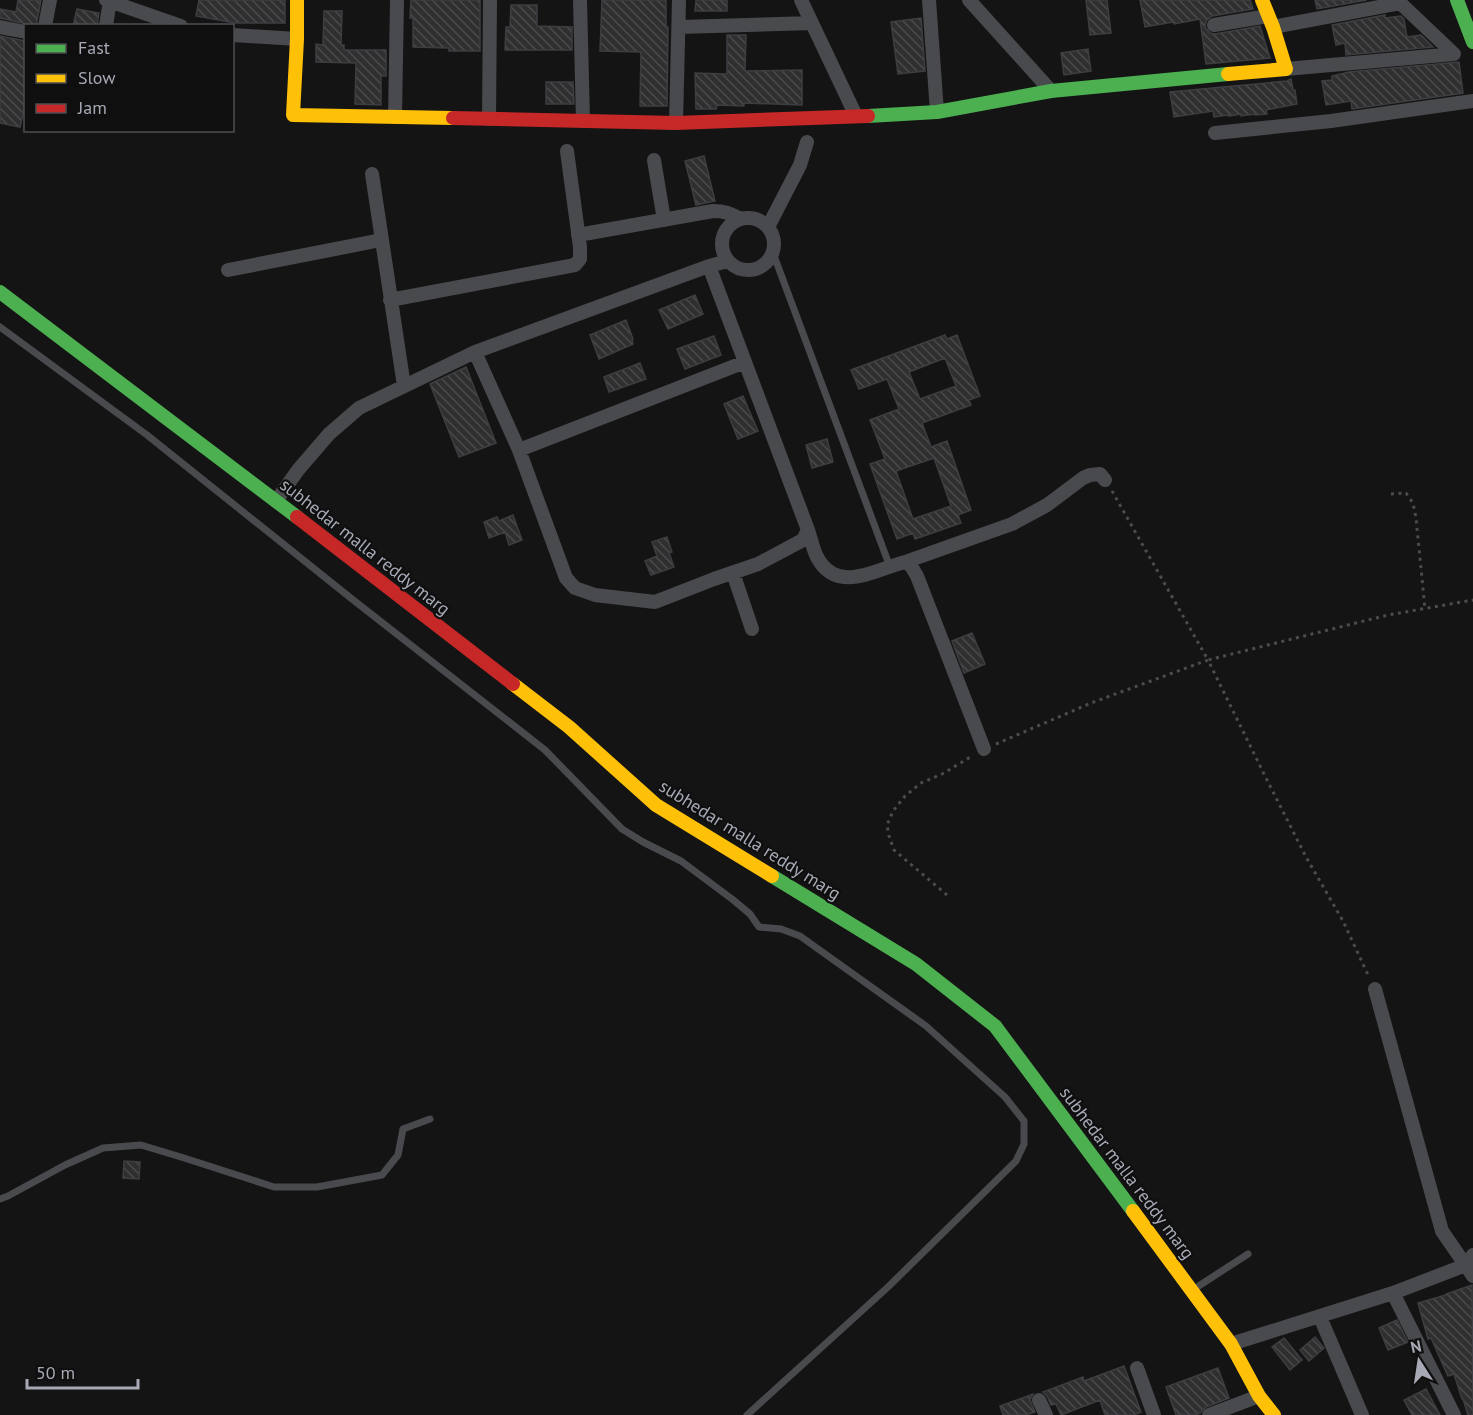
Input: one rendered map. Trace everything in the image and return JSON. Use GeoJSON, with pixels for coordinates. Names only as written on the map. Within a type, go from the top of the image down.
{"type":"FeatureCollection","features":[{"type":"Feature","properties":{"kind":"main road"},"geometry":{"type":"LineString","coordinates":[[297,0],[293,115],[676,123],[938,112],[1051,91],[1286,69],[1262,0]]}},
{"type":"Feature","properties":{"kind":"main road"},"geometry":{"type":"LineString","coordinates":[[1457,0],[1473,42]]}},
{"type":"Feature","properties":{"kind":"main road","name":"subhedar malla reddy marg"},"geometry":{"type":"LineString","coordinates":[[0,292],[569,727],[656,805],[916,964],[995,1026],[1231,1344],[1259,1396],[1274,1415]]}},
{"type":"Feature","properties":{"kind":"street"},"geometry":{"type":"LineString","coordinates":[[45,24],[50,0]]}},
{"type":"Feature","properties":{"kind":"street"},"geometry":{"type":"LineString","coordinates":[[106,24],[109,0],[175,24]]}},
{"type":"Feature","properties":{"kind":"street"},"geometry":{"type":"LineString","coordinates":[[395,117],[397,0]]}},
{"type":"Feature","properties":{"kind":"street"},"geometry":{"type":"LineString","coordinates":[[489,119],[490,0]]}},
{"type":"Feature","properties":{"kind":"street"},"geometry":{"type":"LineString","coordinates":[[580,0],[584,121]]}},
{"type":"Feature","properties":{"kind":"street"},"geometry":{"type":"LineString","coordinates":[[676,123],[679,0]]}},
{"type":"Feature","properties":{"kind":"street"},"geometry":{"type":"LineString","coordinates":[[801,0],[856,116]]}},
{"type":"Feature","properties":{"kind":"street"},"geometry":{"type":"LineString","coordinates":[[929,0],[938,112]]}},
{"type":"Feature","properties":{"kind":"street"},"geometry":{"type":"LineString","coordinates":[[970,0],[975,0]]}},
{"type":"Feature","properties":{"kind":"street"},"geometry":{"type":"LineString","coordinates":[[970,0],[1051,91]]}},
{"type":"Feature","properties":{"kind":"street"},"geometry":{"type":"LineString","coordinates":[[1214,25],[1270,21],[1399,1],[1454,54],[1286,69]]}},
{"type":"Feature","properties":{"kind":"street"},"geometry":{"type":"LineString","coordinates":[[679,27],[812,23]]}},
{"type":"Feature","properties":{"kind":"street"},"geometry":{"type":"LineString","coordinates":[[0,27],[24,32]]}},
{"type":"Feature","properties":{"kind":"street"},"geometry":{"type":"LineString","coordinates":[[234,35],[297,39]]}},
{"type":"Feature","properties":{"kind":"street"},"geometry":{"type":"LineString","coordinates":[[1215,133],[1331,121],[1473,101]]}},
{"type":"Feature","properties":{"kind":"street"},"geometry":{"type":"LineString","coordinates":[[768,227],[800,165],[807,142]]}},
{"type":"Feature","properties":{"kind":"street"},"geometry":{"type":"LineString","coordinates":[[390,300],[575,265],[580,259],[567,151]]}},
{"type":"Feature","properties":{"kind":"street"},"geometry":{"type":"LineString","coordinates":[[654,160],[664,220]]}},
{"type":"Feature","properties":{"kind":"street"},"geometry":{"type":"LineString","coordinates":[[372,174],[404,387]]}},
{"type":"Feature","properties":{"kind":"street"},"geometry":{"type":"LineString","coordinates":[[578,236],[721,211],[729,212],[740,219]]}},
{"type":"Feature","properties":{"kind":"street"},"geometry":{"type":"LineString","coordinates":[[740,219],[756,219],[768,227],[773,236],[775,244],[773,253],[762,267],[744,270],[735,267],[723,254],[722,244],[726,229],[740,219]]}},
{"type":"Feature","properties":{"kind":"street"},"geometry":{"type":"LineString","coordinates":[[228,270],[381,240]]}},
{"type":"Feature","properties":{"kind":"street"},"geometry":{"type":"LineString","coordinates":[[276,501],[298,470],[329,434],[359,408],[475,352],[728,261]]}},
{"type":"Feature","properties":{"kind":"street"},"geometry":{"type":"LineString","coordinates":[[709,266],[817,557],[835,575],[852,578],[905,562],[1012,524],[1047,505],[1090,475],[1100,474],[1105,480]]}},
{"type":"Feature","properties":{"kind":"street"},"geometry":{"type":"LineString","coordinates":[[475,352],[519,450],[566,578],[574,588],[595,595],[655,602],[758,564],[803,540],[808,530]]}},
{"type":"Feature","properties":{"kind":"street"},"geometry":{"type":"LineString","coordinates":[[519,450],[745,362]]}},
{"type":"Feature","properties":{"kind":"street"},"geometry":{"type":"LineString","coordinates":[[905,562],[918,576],[984,749]]}},
{"type":"Feature","properties":{"kind":"street"},"geometry":{"type":"LineString","coordinates":[[733,573],[752,629]]}},
{"type":"Feature","properties":{"kind":"street"},"geometry":{"type":"LineString","coordinates":[[1375,989],[1442,1231],[1460,1258],[1471,1265]]}},
{"type":"Feature","properties":{"kind":"street"},"geometry":{"type":"LineString","coordinates":[[1231,1344],[1393,1293],[1471,1265]]}},
{"type":"Feature","properties":{"kind":"street"},"geometry":{"type":"LineString","coordinates":[[1393,1293],[1454,1415]]}},
{"type":"Feature","properties":{"kind":"street"},"geometry":{"type":"LineString","coordinates":[[1320,1317],[1362,1415]]}},
{"type":"Feature","properties":{"kind":"street"},"geometry":{"type":"LineString","coordinates":[[1137,1368],[1154,1415]]}},
{"type":"Feature","properties":{"kind":"street"},"geometry":{"type":"LineString","coordinates":[[1209,1415],[1259,1396]]}},
{"type":"Feature","properties":{"kind":"street"},"geometry":{"type":"LineString","coordinates":[[1039,1400],[1046,1415]]}},
{"type":"Feature","properties":{"kind":"lane"},"geometry":{"type":"LineString","coordinates":[[773,253],[890,567]]}},
{"type":"Feature","properties":{"kind":"lane"},"geometry":{"type":"LineString","coordinates":[[0,327],[147,435],[545,750],[622,829],[681,861],[750,914],[759,927],[781,929],[800,936],[926,1026],[1005,1097],[1024,1121],[1024,1144],[1016,1161],[888,1287],[747,1415]]}},
{"type":"Feature","properties":{"kind":"lane"},"geometry":{"type":"LineString","coordinates":[[0,1199],[103,1148],[141,1145],[274,1187],[317,1187],[382,1175],[398,1155],[403,1129],[430,1119]]}},
{"type":"Feature","properties":{"kind":"lane"},"geometry":{"type":"LineString","coordinates":[[1191,1291],[1248,1254]]}},
{"type":"Feature","properties":{"kind":"path"},"geometry":{"type":"LineString","coordinates":[[1105,480],[1208,660],[1306,857],[1343,921],[1375,989]]}},
{"type":"Feature","properties":{"kind":"path"},"geometry":{"type":"LineString","coordinates":[[1391,494],[1406,493],[1413,503],[1425,609]]}},
{"type":"Feature","properties":{"kind":"path"},"geometry":{"type":"LineString","coordinates":[[947,895],[894,850],[889,836],[887,825],[893,811],[905,796],[921,783],[944,773],[984,749],[1091,703],[1208,660],[1388,615],[1473,600]]}},
{"type":"Feature","properties":{"kind":"building"},"geometry":{"type":"Polygon","coordinates":[[[18,0],[41,0],[36,24],[0,18],[0,9],[16,12],[18,0]]]}},
{"type":"Feature","properties":{"kind":"building"},"geometry":{"type":"Polygon","coordinates":[[[199,0],[285,0],[285,23],[235,23],[196,16],[199,0]]]}},
{"type":"Feature","properties":{"kind":"building"},"geometry":{"type":"Polygon","coordinates":[[[411,0],[480,0],[480,51],[449,51],[449,48],[413,47],[411,0]]]}},
{"type":"Feature","properties":{"kind":"building"},"geometry":{"type":"Polygon","coordinates":[[[602,0],[666,0],[667,106],[640,106],[641,52],[600,51],[602,0]]]}},
{"type":"Feature","properties":{"kind":"building"},"geometry":{"type":"Polygon","coordinates":[[[696,0],[727,0],[727,11],[695,11],[696,0]]]}},
{"type":"Feature","properties":{"kind":"building"},"geometry":{"type":"Polygon","coordinates":[[[1086,0],[1107,0],[1111,33],[1090,35],[1086,0]]]}},
{"type":"Feature","properties":{"kind":"building"},"geometry":{"type":"Polygon","coordinates":[[[1140,0],[1250,0],[1253,9],[1212,16],[1206,21],[1205,27],[1210,33],[1215,34],[1260,26],[1270,58],[1206,64],[1200,19],[1145,27],[1140,0]]]}},
{"type":"Feature","properties":{"kind":"building"},"geometry":{"type":"Polygon","coordinates":[[[1315,0],[1367,0],[1317,9],[1315,0]]]}},
{"type":"Feature","properties":{"kind":"building"},"geometry":{"type":"Polygon","coordinates":[[[511,5],[537,5],[537,26],[572,27],[572,50],[505,50],[506,27],[510,27],[511,5]]]}},
{"type":"Feature","properties":{"kind":"building"},"geometry":{"type":"Polygon","coordinates":[[[77,9],[99,13],[97,24],[73,24],[77,9]]]}},
{"type":"Feature","properties":{"kind":"building"},"geometry":{"type":"Polygon","coordinates":[[[324,11],[342,11],[341,45],[344,45],[344,50],[386,50],[386,76],[381,76],[381,105],[355,104],[356,63],[316,62],[316,44],[323,45],[324,11]]]}},
{"type":"Feature","properties":{"kind":"building"},"geometry":{"type":"Polygon","coordinates":[[[1385,15],[1385,18],[1401,16],[1404,19],[1407,37],[1421,35],[1433,47],[1346,55],[1345,43],[1336,45],[1332,25],[1385,15]]]}},
{"type":"Feature","properties":{"kind":"building"},"geometry":{"type":"Polygon","coordinates":[[[921,18],[925,71],[898,74],[891,22],[921,18]]]}},
{"type":"Feature","properties":{"kind":"building"},"geometry":{"type":"Polygon","coordinates":[[[727,35],[746,35],[745,71],[802,70],[802,105],[744,103],[744,106],[717,105],[716,109],[696,109],[695,73],[727,74],[727,35]]]}},
{"type":"Feature","properties":{"kind":"building"},"geometry":{"type":"Polygon","coordinates":[[[0,36],[24,41],[24,109],[20,127],[0,123],[0,36]]]}},
{"type":"Feature","properties":{"kind":"building"},"geometry":{"type":"Polygon","coordinates":[[[1088,49],[1091,71],[1064,75],[1061,53],[1088,49]]]}},
{"type":"Feature","properties":{"kind":"building"},"geometry":{"type":"Polygon","coordinates":[[[1459,62],[1463,93],[1352,109],[1351,101],[1326,105],[1322,81],[1332,80],[1332,76],[1349,72],[1459,62]]]}},
{"type":"Feature","properties":{"kind":"building"},"geometry":{"type":"Polygon","coordinates":[[[1291,79],[1297,104],[1266,110],[1267,114],[1214,117],[1213,111],[1174,117],[1170,92],[1291,79]]]}},
{"type":"Feature","properties":{"kind":"building"},"geometry":{"type":"Polygon","coordinates":[[[546,82],[573,82],[574,104],[546,104],[546,82]]]}},
{"type":"Feature","properties":{"kind":"building"},"geometry":{"type":"Polygon","coordinates":[[[704,156],[715,201],[696,205],[685,161],[704,156]]]}},
{"type":"Feature","properties":{"kind":"building"},"geometry":{"type":"Polygon","coordinates":[[[695,295],[703,314],[668,329],[659,310],[695,295]]]}},
{"type":"Feature","properties":{"kind":"building"},"geometry":{"type":"Polygon","coordinates":[[[626,320],[633,344],[599,359],[590,335],[626,320]]]}},
{"type":"Feature","properties":{"kind":"building"},"geometry":{"type":"Polygon","coordinates":[[[945,335],[947,339],[957,335],[980,396],[969,400],[971,405],[922,423],[931,447],[947,441],[971,510],[958,515],[961,523],[915,539],[913,533],[897,539],[870,464],[885,459],[870,420],[899,409],[887,379],[859,389],[851,370],[945,335]],[[945,358],[909,372],[920,399],[956,386],[945,358]],[[934,458],[896,471],[913,519],[951,506],[934,458]]]}},
{"type":"Feature","properties":{"kind":"building"},"geometry":{"type":"Polygon","coordinates":[[[714,336],[721,355],[685,369],[677,349],[714,336]]]}},
{"type":"Feature","properties":{"kind":"building"},"geometry":{"type":"Polygon","coordinates":[[[640,363],[646,379],[609,392],[604,377],[640,363]]]}},
{"type":"Feature","properties":{"kind":"building"},"geometry":{"type":"Polygon","coordinates":[[[466,367],[496,443],[459,457],[430,384],[466,367]]]}},
{"type":"Feature","properties":{"kind":"building"},"geometry":{"type":"Polygon","coordinates":[[[743,396],[758,431],[738,439],[724,404],[743,396]]]}},
{"type":"Feature","properties":{"kind":"building"},"geometry":{"type":"Polygon","coordinates":[[[827,439],[833,462],[812,468],[806,445],[827,439]]]}},
{"type":"Feature","properties":{"kind":"building"},"geometry":{"type":"Polygon","coordinates":[[[513,515],[522,540],[509,545],[505,532],[489,538],[484,522],[497,517],[499,521],[513,515]]]}},
{"type":"Feature","properties":{"kind":"building"},"geometry":{"type":"Polygon","coordinates":[[[667,537],[674,567],[651,575],[645,561],[657,556],[652,542],[667,537]]]}},
{"type":"Feature","properties":{"kind":"building"},"geometry":{"type":"Polygon","coordinates":[[[972,633],[985,664],[964,673],[952,641],[972,633]]]}},
{"type":"Feature","properties":{"kind":"building"},"geometry":{"type":"Polygon","coordinates":[[[124,1161],[140,1162],[139,1179],[123,1178],[124,1161]]]}},
{"type":"Feature","properties":{"kind":"building"},"geometry":{"type":"Polygon","coordinates":[[[1472,1285],[1473,1415],[1468,1415],[1454,1374],[1448,1376],[1431,1338],[1428,1339],[1418,1303],[1472,1285]]]}},
{"type":"Feature","properties":{"kind":"building"},"geometry":{"type":"Polygon","coordinates":[[[1397,1320],[1408,1342],[1388,1350],[1379,1328],[1397,1320]]]}},
{"type":"Feature","properties":{"kind":"building"},"geometry":{"type":"Polygon","coordinates":[[[1315,1337],[1324,1348],[1309,1361],[1300,1350],[1315,1337]]]}},
{"type":"Feature","properties":{"kind":"building"},"geometry":{"type":"Polygon","coordinates":[[[1284,1338],[1302,1360],[1290,1370],[1272,1347],[1284,1338]]]}},
{"type":"Feature","properties":{"kind":"building"},"geometry":{"type":"Polygon","coordinates":[[[1124,1366],[1141,1412],[1134,1415],[1105,1415],[1100,1400],[1061,1415],[1056,1404],[1051,1405],[1043,1392],[1083,1377],[1084,1381],[1124,1366]]]}},
{"type":"Feature","properties":{"kind":"building"},"geometry":{"type":"Polygon","coordinates":[[[1218,1368],[1229,1398],[1206,1407],[1195,1415],[1176,1415],[1166,1387],[1218,1368]]]}},
{"type":"Feature","properties":{"kind":"building"},"geometry":{"type":"Polygon","coordinates":[[[1426,1389],[1440,1415],[1412,1415],[1404,1400],[1426,1389]]]}},
{"type":"Feature","properties":{"kind":"building"},"geometry":{"type":"Polygon","coordinates":[[[1033,1394],[1030,1400],[1035,1412],[1026,1415],[1003,1415],[1000,1406],[1033,1394]]]}},
{"type":"Feature","properties":{"kind":"traffic: fast"},"geometry":{"type":"LineString","coordinates":[[1457,0],[1473,42]]}},
{"type":"Feature","properties":{"kind":"traffic: fast"},"geometry":{"type":"LineString","coordinates":[[868,116],[937,112],[1051,91],[1228,74]]}},
{"type":"Feature","properties":{"kind":"traffic: fast"},"geometry":{"type":"LineString","coordinates":[[0,292],[297,517]]}},
{"type":"Feature","properties":{"kind":"traffic: fast"},"geometry":{"type":"LineString","coordinates":[[772,876],[916,964],[995,1026],[1133,1211]]}},
{"type":"Feature","properties":{"kind":"traffic: slow"},"geometry":{"type":"LineString","coordinates":[[297,0],[293,115],[453,118]]}},
{"type":"Feature","properties":{"kind":"traffic: slow"},"geometry":{"type":"LineString","coordinates":[[1228,74],[1286,69],[1262,0]]}},
{"type":"Feature","properties":{"kind":"traffic: slow"},"geometry":{"type":"LineString","coordinates":[[513,684],[569,727],[656,805],[772,876]]}},
{"type":"Feature","properties":{"kind":"traffic: slow"},"geometry":{"type":"LineString","coordinates":[[1133,1211],[1231,1344],[1259,1396],[1274,1415]]}},
{"type":"Feature","properties":{"kind":"traffic: jam"},"geometry":{"type":"LineString","coordinates":[[453,118],[676,123],[868,116]]}},
{"type":"Feature","properties":{"kind":"traffic: jam"},"geometry":{"type":"LineString","coordinates":[[297,517],[513,684]]}}]}
